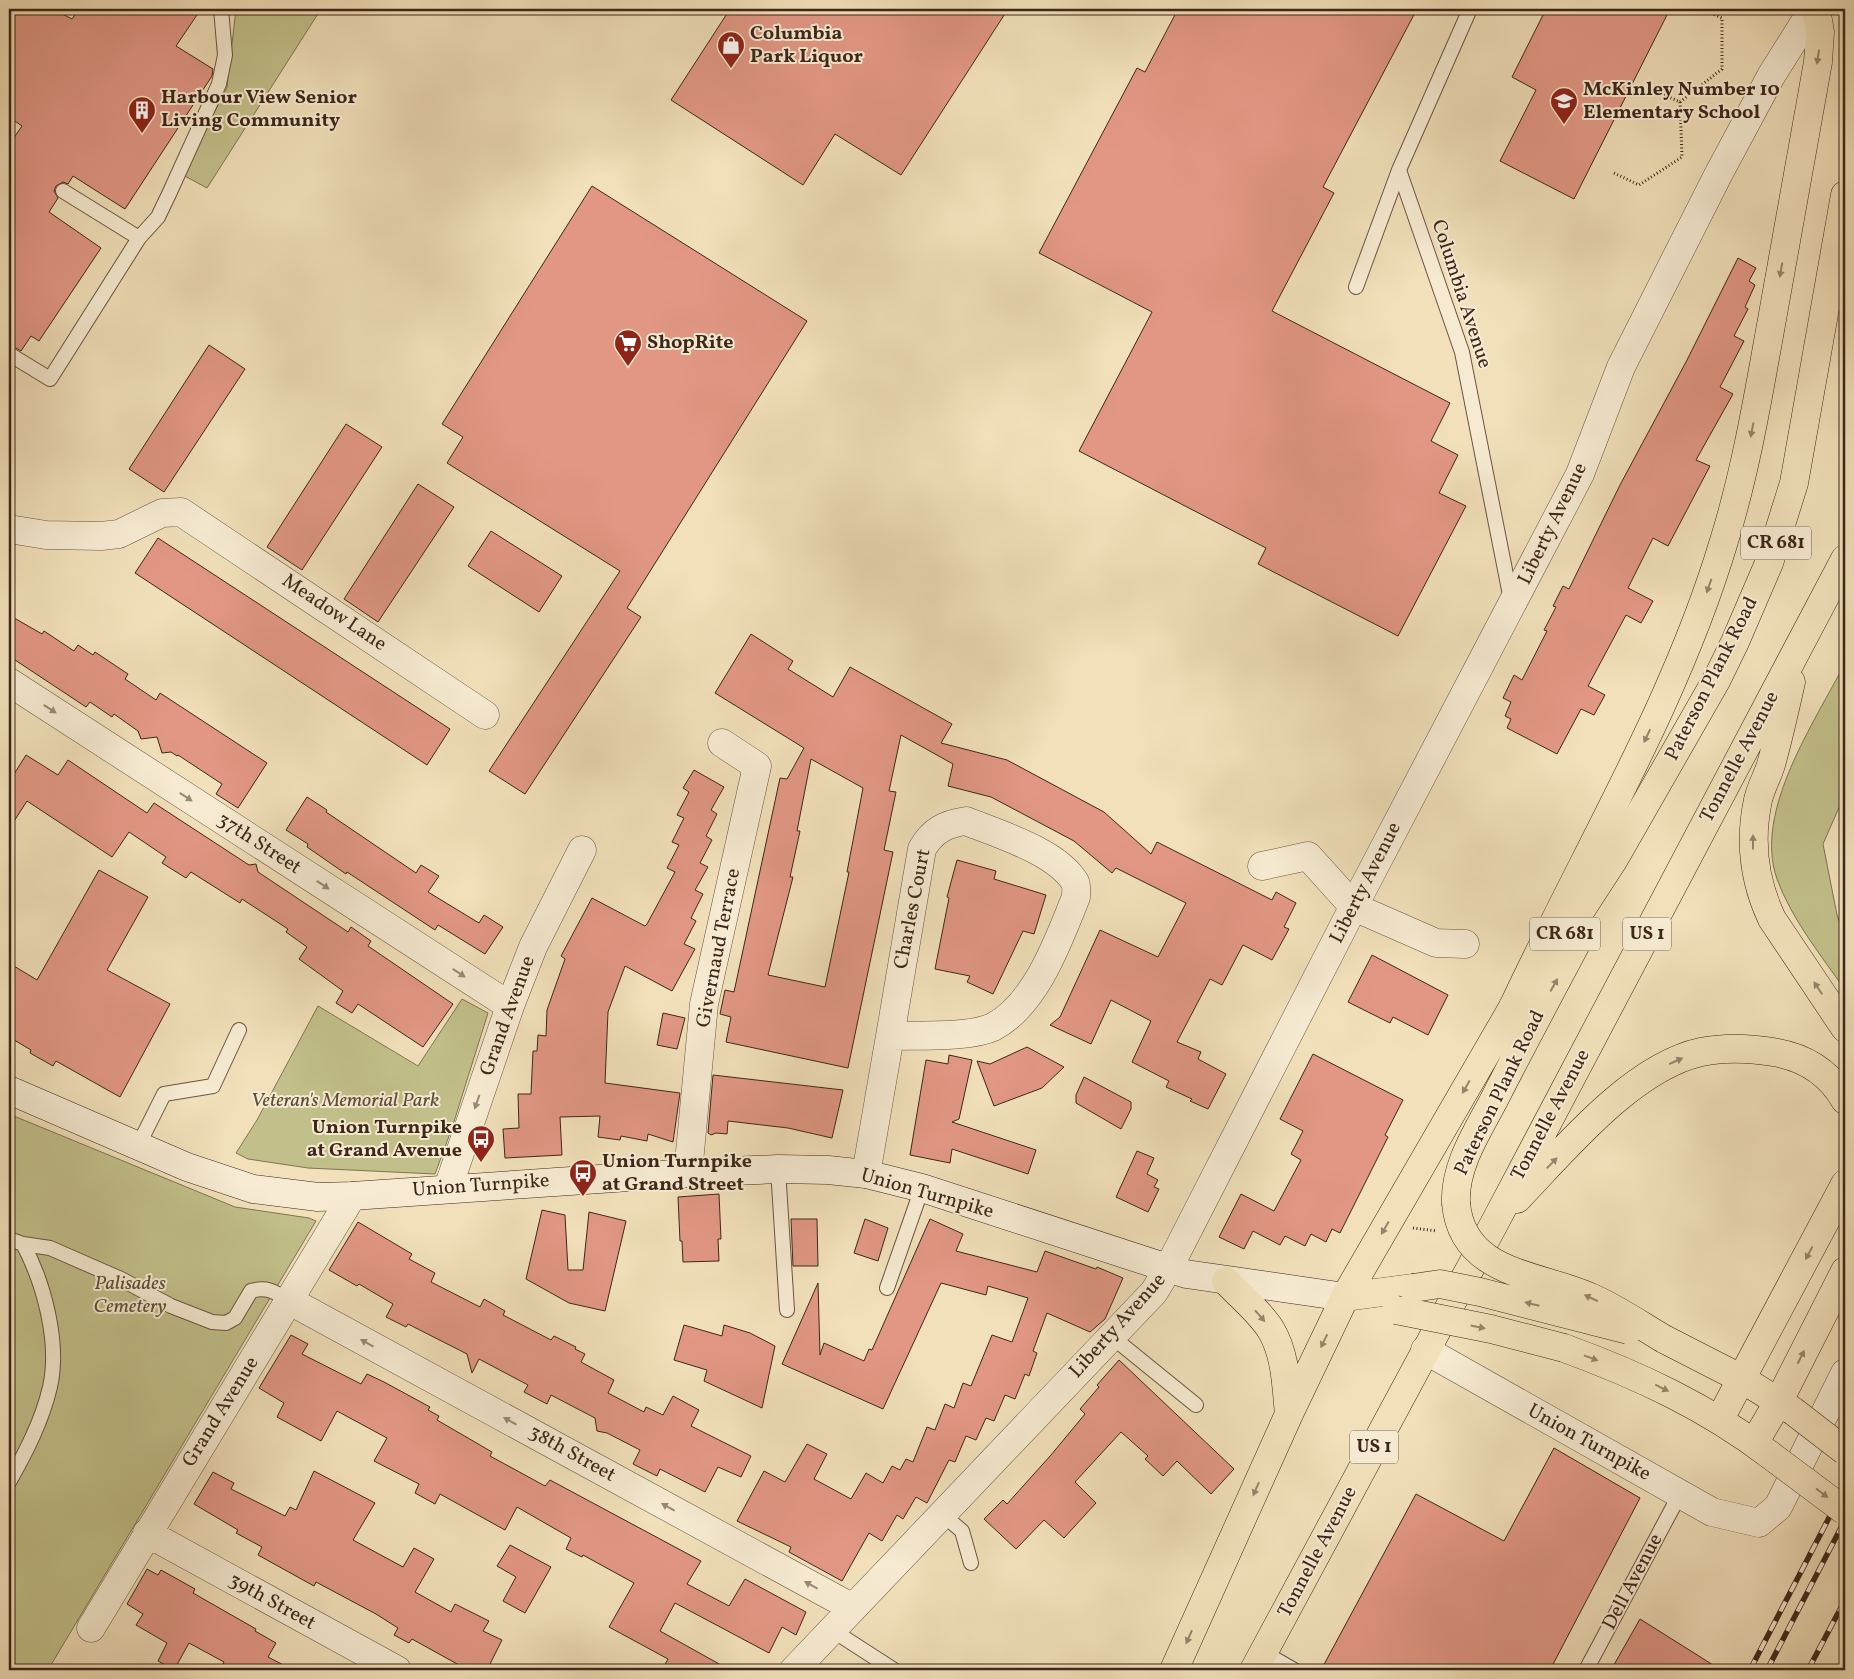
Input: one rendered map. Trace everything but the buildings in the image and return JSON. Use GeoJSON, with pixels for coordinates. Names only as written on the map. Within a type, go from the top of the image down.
{"type":"FeatureCollection","features":[{"type":"Feature","properties":{"kind":"main road"},"geometry":{"type":"LineString","coordinates":[[1513,1007],[1546,936],[1642,746],[1700,612],[1724,541],[1742,475],[1820,51],[1815,9]]}},
{"type":"Feature","properties":{"kind":"main road","name":"Paterson Plank Road"},"geometry":{"type":"LineString","coordinates":[[1345,1297],[1513,1007],[1562,939],[1614,859],[1716,679],[1752,604],[1782,523],[1803,440],[1845,195]]}},
{"type":"Feature","properties":{"kind":"main road","name":"Tonnelle Avenue"},"geometry":{"type":"LineString","coordinates":[[1259,1661],[1494,1224],[1845,559]]}},
{"type":"Feature","properties":{"kind":"main road"},"geometry":{"type":"LineString","coordinates":[[1800,644],[1772,763],[1758,800],[1753,842],[1754,863],[1763,900],[1772,919],[1845,1028]]}},
{"type":"Feature","properties":{"kind":"main road","name":"Paterson Plank Road"},"geometry":{"type":"LineString","coordinates":[[1614,859],[1578,941],[1526,1036],[1464,1160],[1455,1189],[1460,1227],[1468,1241],[1487,1258],[1521,1274],[1590,1297],[1664,1339],[1742,1379],[1786,1406],[1845,1451]]}},
{"type":"Feature","properties":{"kind":"main road"},"geometry":{"type":"LineString","coordinates":[[1494,1224],[1580,1133],[1615,1101],[1642,1080],[1682,1058],[1700,1052],[1739,1048],[1780,1053],[1816,1066],[1839,1089],[1845,1100]]}},
{"type":"Feature","properties":{"kind":"main road"},"geometry":{"type":"LineString","coordinates":[[1720,1419],[1845,1184]]}},
{"type":"Feature","properties":{"kind":"main road"},"geometry":{"type":"LineString","coordinates":[[1762,1449],[1786,1406],[1845,1270]]}},
{"type":"Feature","properties":{"kind":"main road"},"geometry":{"type":"LineString","coordinates":[[1226,1281],[1259,1315],[1276,1338],[1282,1354],[1289,1414]]}},
{"type":"Feature","properties":{"kind":"main road","name":"Paterson Plank Road"},"geometry":{"type":"LineString","coordinates":[[1345,1297],[1440,1284],[1490,1294],[1664,1339]]}},
{"type":"Feature","properties":{"kind":"main road"},"geometry":{"type":"LineString","coordinates":[[1174,1670],[1289,1414],[1345,1297],[1396,1310],[1491,1329],[1564,1348],[1642,1379],[1720,1419],[1845,1511]]}},
{"type":"Feature","properties":{"kind":"street","name":"Liberty Avenue"},"geometry":{"type":"LineString","coordinates":[[794,1670],[1154,1292],[1168,1269],[1580,474],[1621,367],[1771,76],[1815,9]]}},
{"type":"Feature","properties":{"kind":"street","name":"Meadow Lane"},"geometry":{"type":"LineString","coordinates":[[9,529],[46,535],[101,536],[119,534],[162,513],[181,512],[485,715]]}},
{"type":"Feature","properties":{"kind":"street","name":"37th Street"},"geometry":{"type":"LineString","coordinates":[[9,682],[510,1006]]}},
{"type":"Feature","properties":{"kind":"street","name":"Givernaud Terrace"},"geometry":{"type":"LineString","coordinates":[[688,1173],[704,1004],[757,766],[722,743]]}},
{"type":"Feature","properties":{"kind":"street","name":"Charles Court"},"geometry":{"type":"LineString","coordinates":[[866,1174],[922,849],[937,829],[952,823],[966,821],[1020,843],[1064,868],[1076,884],[1076,897],[1038,982],[1022,1002],[993,1027],[966,1034],[890,1036]]}},
{"type":"Feature","properties":{"kind":"street","name":"Grand Avenue"},"geometry":{"type":"LineString","coordinates":[[448,1188],[510,1006],[533,947],[582,850]]}},
{"type":"Feature","properties":{"kind":"street"},"geometry":{"type":"LineString","coordinates":[[1262,866],[1308,856],[1354,907],[1436,943],[1466,944]]}},
{"type":"Feature","properties":{"kind":"street","name":"Union Turnpike"},"geometry":{"type":"LineString","coordinates":[[9,1090],[187,1167],[253,1189],[318,1196],[352,1196],[688,1173],[778,1169],[828,1170],[866,1174],[922,1188],[1168,1269],[1226,1281],[1345,1297]]}},
{"type":"Feature","properties":{"kind":"street","name":"Grand Avenue"},"geometry":{"type":"LineString","coordinates":[[90,1628],[352,1196]]}},
{"type":"Feature","properties":{"kind":"street","name":"38th Street"},"geometry":{"type":"LineString","coordinates":[[290,1300],[853,1608]]}},
{"type":"Feature","properties":{"kind":"street","name":"Union Turnpike"},"geometry":{"type":"LineString","coordinates":[[1425,1350],[1712,1512],[1759,1523],[1778,1507],[1845,1373]]}},
{"type":"Feature","properties":{"kind":"street","name":"39th Street"},"geometry":{"type":"LineString","coordinates":[[147,1533],[396,1670]]}},
{"type":"Feature","properties":{"kind":"lane"},"geometry":{"type":"LineString","coordinates":[[9,354],[50,379],[139,238],[158,217],[219,84],[225,55],[222,9]]}},
{"type":"Feature","properties":{"kind":"lane"},"geometry":{"type":"LineString","coordinates":[[1356,287],[1399,170],[1470,9]]}},
{"type":"Feature","properties":{"kind":"lane","name":"Columbia Avenue"},"geometry":{"type":"LineString","coordinates":[[1399,170],[1462,352],[1512,606]]}},
{"type":"Feature","properties":{"kind":"lane"},"geometry":{"type":"LineString","coordinates":[[63,191],[139,238]]}},
{"type":"Feature","properties":{"kind":"lane"},"geometry":{"type":"LineString","coordinates":[[138,1146],[164,1094],[213,1086],[239,1030]]}},
{"type":"Feature","properties":{"kind":"lane"},"geometry":{"type":"LineString","coordinates":[[778,1169],[787,1310]]}},
{"type":"Feature","properties":{"kind":"lane"},"geometry":{"type":"LineString","coordinates":[[887,1288],[922,1188]]}},
{"type":"Feature","properties":{"kind":"lane"},"geometry":{"type":"LineString","coordinates":[[9,1239],[23,1244],[50,1248],[121,1278],[171,1306],[212,1322],[226,1323],[235,1318],[251,1292],[261,1288],[271,1290],[290,1300]]}},
{"type":"Feature","properties":{"kind":"lane"},"geometry":{"type":"LineString","coordinates":[[9,1482],[42,1413],[50,1385],[51,1343],[49,1316],[33,1262],[23,1244]]}},
{"type":"Feature","properties":{"kind":"lane"},"geometry":{"type":"LineString","coordinates":[[1111,1336],[1196,1405]]}},
{"type":"Feature","properties":{"kind":"lane","name":"Dell Avenue"},"geometry":{"type":"LineString","coordinates":[[1586,1670],[1680,1494]]}},
{"type":"Feature","properties":{"kind":"lane"},"geometry":{"type":"LineString","coordinates":[[942,1514],[962,1531],[971,1563]]}},
{"type":"Feature","properties":{"kind":"lane"},"geometry":{"type":"LineString","coordinates":[[832,1630],[894,1670]]}},
{"type":"Feature","properties":{"kind":"lane"},"geometry":{"type":"LineString","coordinates":[[1259,1661],[1294,1670]]}},
{"type":"Feature","properties":{"kind":"path"},"geometry":{"type":"LineString","coordinates":[[1680,102],[1722,69],[1722,18],[1702,9]]}},
{"type":"Feature","properties":{"kind":"path"},"geometry":{"type":"LineString","coordinates":[[1654,90],[1680,102]]}},
{"type":"Feature","properties":{"kind":"path"},"geometry":{"type":"LineString","coordinates":[[1614,173],[1639,185],[1682,157],[1680,102]]}},
{"type":"Feature","properties":{"kind":"path"},"geometry":{"type":"LineString","coordinates":[[1412,1228],[1439,1231]]}},
{"type":"Feature","properties":{"kind":"green space"},"geometry":{"type":"Polygon","coordinates":[[[236,9],[321,9],[207,188],[183,175],[227,87],[236,9]]]}},
{"type":"Feature","properties":{"kind":"green space"},"geometry":{"type":"Polygon","coordinates":[[[1845,663],[1845,794],[1823,844],[1837,915],[1845,938],[1845,990],[1808,937],[1783,894],[1777,879],[1772,853],[1773,825],[1780,796],[1804,739],[1845,663]]]}},
{"type":"Feature","properties":{"kind":"green space","name":"Veteran's Memorial Park"},"geometry":{"type":"Polygon","coordinates":[[[462,999],[488,1013],[452,1128],[435,1174],[308,1168],[248,1159],[236,1153],[257,1120],[318,1006],[418,1066],[462,999]]]}},
{"type":"Feature","properties":{"kind":"green space","name":"Palisades Cemetery"},"geometry":{"type":"Polygon","coordinates":[[[9,1114],[235,1207],[309,1218],[316,1221],[48,1670],[9,1670],[9,1114]]]}},
{"type":"Feature","properties":{"kind":"railway"},"geometry":{"type":"LineString","coordinates":[[1750,1670],[1845,1487]]}},
{"type":"Feature","properties":{"kind":"railway"},"geometry":{"type":"LineString","coordinates":[[1767,1670],[1845,1520]]}},
{"type":"Feature","properties":{"kind":"railway"},"geometry":{"type":"LineString","coordinates":[[1808,1670],[1845,1600]]}},
{"type":"Feature","properties":{"kind":"place","name":"Columbia Park Liquor"},"geometry":{"type":"Point","coordinates":[731,69]}},
{"type":"Feature","properties":{"kind":"place","name":"McKinley Number 10 Elementary School"},"geometry":{"type":"Point","coordinates":[1564,125]}},
{"type":"Feature","properties":{"kind":"place","name":"Harbour View Senior Living Community"},"geometry":{"type":"Point","coordinates":[142,134]}},
{"type":"Feature","properties":{"kind":"place","name":"ShopRite"},"geometry":{"type":"Point","coordinates":[628,367]}},
{"type":"Feature","properties":{"kind":"place","name":"Union Turnpike at Grand Avenue"},"geometry":{"type":"Point","coordinates":[481,1163]}},
{"type":"Feature","properties":{"kind":"place","name":"Union Turnpike at Grand Street"},"geometry":{"type":"Point","coordinates":[583,1197]}}]}
